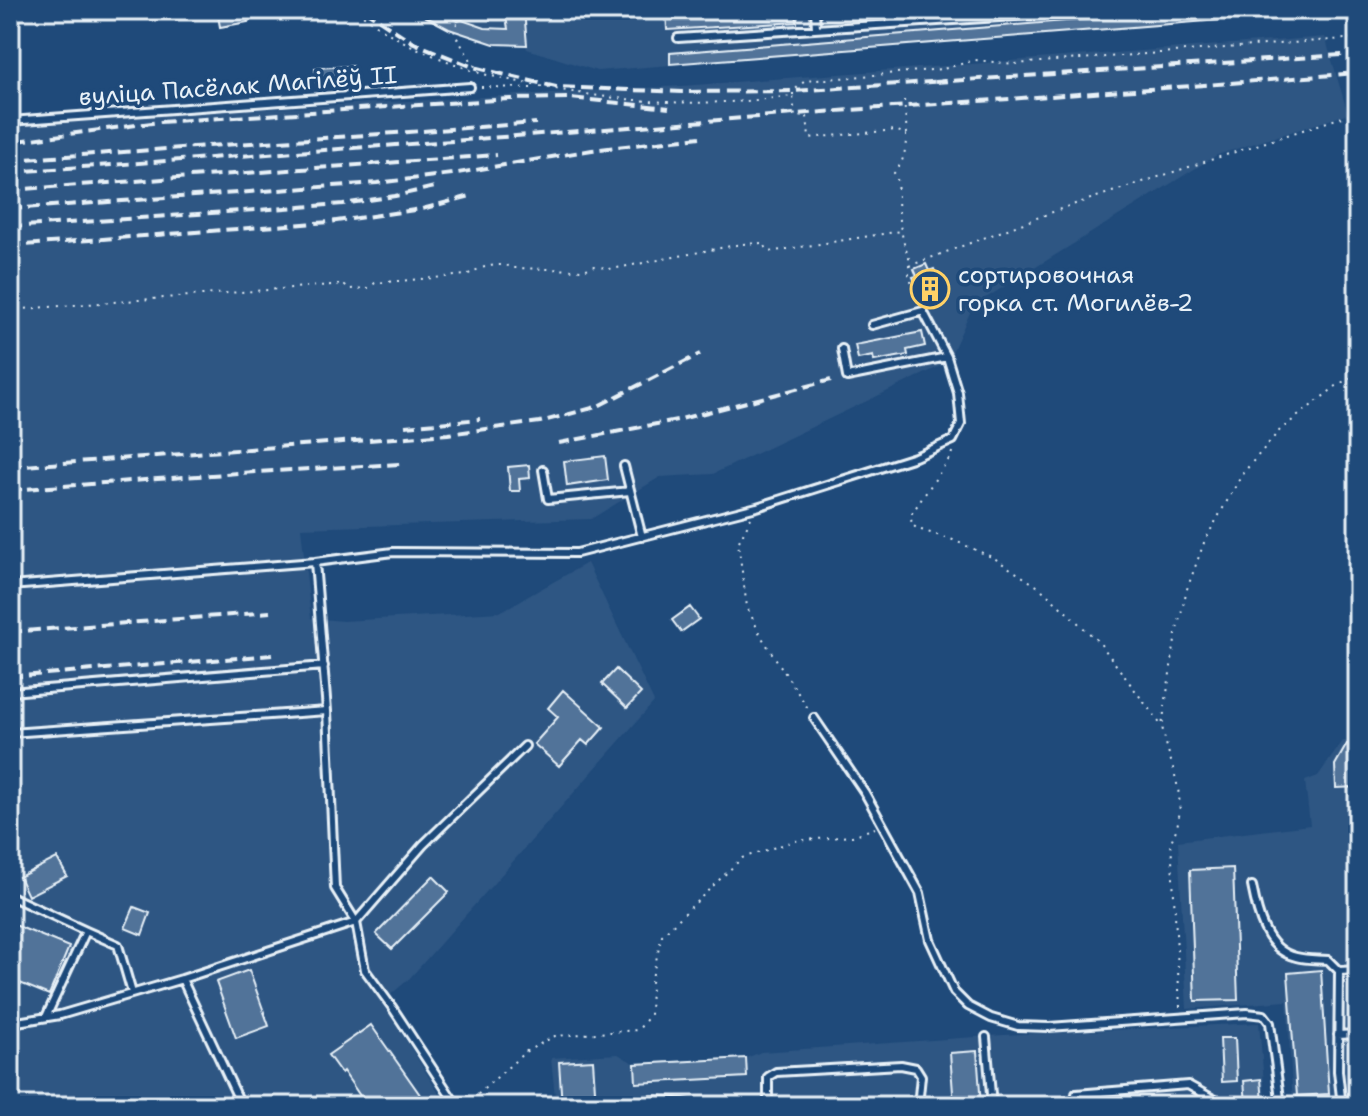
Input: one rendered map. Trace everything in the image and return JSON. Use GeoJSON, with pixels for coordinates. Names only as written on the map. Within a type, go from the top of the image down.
{"type":"FeatureCollection","features":[{"type":"Feature","properties":{"kind":"lane"},"geometry":{"type":"LineString","coordinates":[[815,10],[816,28]]}},
{"type":"Feature","properties":{"kind":"lane"},"geometry":{"type":"LineString","coordinates":[[678,38],[1106,10]]}},
{"type":"Feature","properties":{"kind":"lane","name":"вуліца Пасёлак Магілёў II"},"geometry":{"type":"LineString","coordinates":[[10,121],[470,87]]}},
{"type":"Feature","properties":{"kind":"lane"},"geometry":{"type":"LineString","coordinates":[[10,586],[315,562],[393,552],[577,553],[757,507],[915,457],[953,440],[961,424],[958,393],[947,357],[923,311],[872,325]]}},
{"type":"Feature","properties":{"kind":"lane"},"geometry":{"type":"LineString","coordinates":[[842,349],[847,377],[947,357]]}},
{"type":"Feature","properties":{"kind":"lane"},"geometry":{"type":"LineString","coordinates":[[624,466],[642,537]]}},
{"type":"Feature","properties":{"kind":"lane"},"geometry":{"type":"LineString","coordinates":[[543,470],[548,499],[630,491]]}},
{"type":"Feature","properties":{"kind":"lane"},"geometry":{"type":"LineString","coordinates":[[315,562],[327,711],[335,888],[356,922],[365,970],[457,1106]]}},
{"type":"Feature","properties":{"kind":"lane"},"geometry":{"type":"LineString","coordinates":[[10,692],[324,666]]}},
{"type":"Feature","properties":{"kind":"lane"},"geometry":{"type":"LineString","coordinates":[[10,733],[327,711]]}},
{"type":"Feature","properties":{"kind":"lane"},"geometry":{"type":"LineString","coordinates":[[814,718],[865,793],[920,893],[930,940],[941,966],[954,992],[968,1006],[991,1018],[1018,1026],[1049,1027],[1247,1013],[1264,1015],[1270,1023],[1281,1106]]}},
{"type":"Feature","properties":{"kind":"lane"},"geometry":{"type":"LineString","coordinates":[[10,1019],[17,1022],[60,1015],[356,922],[423,845],[525,746]]}},
{"type":"Feature","properties":{"kind":"lane"},"geometry":{"type":"LineString","coordinates":[[1252,886],[1257,914],[1266,934],[1279,948],[1294,957],[1328,960],[1339,971],[1338,1071],[1342,1106]]}},
{"type":"Feature","properties":{"kind":"lane"},"geometry":{"type":"LineString","coordinates":[[10,896],[118,945],[132,993]]}},
{"type":"Feature","properties":{"kind":"lane"},"geometry":{"type":"LineString","coordinates":[[46,1017],[86,931]]}},
{"type":"Feature","properties":{"kind":"lane"},"geometry":{"type":"LineString","coordinates":[[1339,971],[1358,970]]}},
{"type":"Feature","properties":{"kind":"lane"},"geometry":{"type":"LineString","coordinates":[[182,979],[240,1106]]}},
{"type":"Feature","properties":{"kind":"lane"},"geometry":{"type":"LineString","coordinates":[[1338,1035],[1358,1034]]}},
{"type":"Feature","properties":{"kind":"lane"},"geometry":{"type":"LineString","coordinates":[[986,1037],[992,1106]]}},
{"type":"Feature","properties":{"kind":"lane"},"geometry":{"type":"LineString","coordinates":[[768,1106],[768,1077],[776,1072],[901,1065],[916,1068],[921,1076],[918,1106]]}},
{"type":"Feature","properties":{"kind":"lane"},"geometry":{"type":"LineString","coordinates":[[1075,1106],[1076,1094],[1188,1085],[1226,1106]]}},
{"type":"Feature","properties":{"kind":"lane"},"geometry":{"type":"LineString","coordinates":[[624,1106],[630,1102],[659,1101],[703,1106]]}},
{"type":"Feature","properties":{"kind":"path"},"geometry":{"type":"LineString","coordinates":[[357,10],[375,25],[415,49],[479,73],[540,88]]}},
{"type":"Feature","properties":{"kind":"path"},"geometry":{"type":"LineString","coordinates":[[460,13],[454,33],[479,73]]}},
{"type":"Feature","properties":{"kind":"path"},"geometry":{"type":"LineString","coordinates":[[906,135],[896,130],[809,138],[807,116],[795,117],[793,91],[805,81],[943,69],[975,60],[1014,64],[1358,38]]}},
{"type":"Feature","properties":{"kind":"path"},"geometry":{"type":"LineString","coordinates":[[470,87],[540,88],[650,101],[725,102],[793,96]]}},
{"type":"Feature","properties":{"kind":"path"},"geometry":{"type":"LineString","coordinates":[[904,100],[906,151],[894,173],[897,177],[901,231],[909,256],[909,276],[923,311]]}},
{"type":"Feature","properties":{"kind":"path"},"geometry":{"type":"LineString","coordinates":[[908,267],[1066,207],[1358,112]]}},
{"type":"Feature","properties":{"kind":"path"},"geometry":{"type":"LineString","coordinates":[[10,310],[344,284],[349,289],[369,288],[375,283],[467,275],[476,269],[507,264],[513,268],[583,270],[595,266],[612,269],[741,244],[763,243],[769,252],[901,231]]}},
{"type":"Feature","properties":{"kind":"path"},"geometry":{"type":"LineString","coordinates":[[1182,1017],[1171,841],[1177,830],[1180,799],[1177,776],[1162,726],[1176,634],[1187,589],[1205,540],[1243,473],[1280,430],[1339,384],[1358,374]]}},
{"type":"Feature","properties":{"kind":"path"},"geometry":{"type":"LineString","coordinates":[[953,440],[951,456],[912,513],[911,524],[994,558],[1040,588],[1099,642],[1162,726]]}},
{"type":"Feature","properties":{"kind":"path"},"geometry":{"type":"LineString","coordinates":[[757,507],[738,543],[747,607],[761,636],[814,718]]}},
{"type":"Feature","properties":{"kind":"path"},"geometry":{"type":"LineString","coordinates":[[465,1106],[525,1052],[555,1036],[638,1030],[650,1015],[651,982],[662,935],[742,858],[794,841],[852,836],[882,825]]}},
{"type":"Feature","properties":{"kind":"shaded area"},"geometry":{"type":"Polygon","coordinates":[[[413,10],[1355,10],[597,71],[527,49],[526,45],[494,44],[448,29],[413,10]]]}},
{"type":"Feature","properties":{"kind":"shaded area"},"geometry":{"type":"Polygon","coordinates":[[[1325,37],[1348,114],[1217,155],[973,306],[947,363],[713,474],[660,477],[591,519],[301,528],[311,618],[343,621],[500,612],[587,563],[654,702],[409,979],[382,1002],[447,1106],[10,1106],[10,123],[682,86],[1325,37]]]}},
{"type":"Feature","properties":{"kind":"shaded area"},"geometry":{"type":"Polygon","coordinates":[[[1343,741],[1358,741],[1358,1106],[1293,1106],[1287,1001],[1187,1009],[1178,841],[1310,825],[1305,781],[1318,776],[1343,741]]]}},
{"type":"Feature","properties":{"kind":"shaded area"},"geometry":{"type":"Polygon","coordinates":[[[1259,1023],[1266,1106],[556,1106],[551,1058],[618,1054],[635,1064],[746,1058],[761,1052],[1004,1035],[1259,1023]]]}},
{"type":"Feature","properties":{"kind":"building"},"geometry":{"type":"Polygon","coordinates":[[[217,10],[246,10],[248,22],[220,27],[217,10]]]}},
{"type":"Feature","properties":{"kind":"building"},"geometry":{"type":"Polygon","coordinates":[[[413,10],[439,10],[458,21],[485,28],[508,29],[505,10],[524,10],[527,45],[494,44],[449,29],[413,10]]]}},
{"type":"Feature","properties":{"kind":"building"},"geometry":{"type":"Polygon","coordinates":[[[666,10],[796,10],[797,22],[667,30],[666,10]]]}},
{"type":"Feature","properties":{"kind":"building"},"geometry":{"type":"Polygon","coordinates":[[[1200,10],[1257,10],[1257,17],[670,64],[670,53],[1200,10]]]}},
{"type":"Feature","properties":{"kind":"building"},"geometry":{"type":"Polygon","coordinates":[[[352,66],[352,80],[316,82],[315,68],[352,66]]]}},
{"type":"Feature","properties":{"kind":"building","name":"сортировочная горка ст. Могилёв-2"},"geometry":{"type":"Polygon","coordinates":[[[926,264],[929,271],[934,269],[947,300],[928,308],[913,277],[917,276],[914,269],[926,264]]]}},
{"type":"Feature","properties":{"kind":"building"},"geometry":{"type":"Polygon","coordinates":[[[922,332],[925,346],[907,350],[908,355],[874,361],[873,356],[858,359],[855,345],[922,332]]]}},
{"type":"Feature","properties":{"kind":"building"},"geometry":{"type":"Polygon","coordinates":[[[605,456],[608,480],[567,486],[564,461],[605,456]]]}},
{"type":"Feature","properties":{"kind":"building"},"geometry":{"type":"Polygon","coordinates":[[[529,465],[530,478],[519,479],[520,491],[510,491],[508,467],[529,465]]]}},
{"type":"Feature","properties":{"kind":"building"},"geometry":{"type":"Polygon","coordinates":[[[690,607],[699,619],[681,632],[672,620],[690,607]]]}},
{"type":"Feature","properties":{"kind":"building"},"geometry":{"type":"Polygon","coordinates":[[[616,669],[641,693],[627,708],[602,684],[616,669]]]}},
{"type":"Feature","properties":{"kind":"building"},"geometry":{"type":"Polygon","coordinates":[[[563,690],[604,727],[588,745],[582,740],[559,766],[534,744],[558,717],[548,708],[563,690]]]}},
{"type":"Feature","properties":{"kind":"building"},"geometry":{"type":"Polygon","coordinates":[[[1358,743],[1358,787],[1336,788],[1335,765],[1347,744],[1358,743]]]}},
{"type":"Feature","properties":{"kind":"building"},"geometry":{"type":"Polygon","coordinates":[[[57,858],[67,876],[28,896],[19,877],[57,858]]]}},
{"type":"Feature","properties":{"kind":"building"},"geometry":{"type":"Polygon","coordinates":[[[1233,868],[1238,1000],[1195,1001],[1190,870],[1233,868]]]}},
{"type":"Feature","properties":{"kind":"building"},"geometry":{"type":"Polygon","coordinates":[[[433,876],[449,892],[392,949],[376,934],[433,876]]]}},
{"type":"Feature","properties":{"kind":"building"},"geometry":{"type":"Polygon","coordinates":[[[134,907],[150,913],[142,935],[125,928],[134,907]]]}},
{"type":"Feature","properties":{"kind":"building"},"geometry":{"type":"Polygon","coordinates":[[[10,923],[69,947],[49,995],[20,983],[10,1007],[10,923]]]}},
{"type":"Feature","properties":{"kind":"building"},"geometry":{"type":"Polygon","coordinates":[[[249,970],[269,1026],[236,1038],[216,982],[249,970]]]}},
{"type":"Feature","properties":{"kind":"building"},"geometry":{"type":"Polygon","coordinates":[[[1321,970],[1329,1094],[1297,1096],[1288,973],[1321,970]]]}},
{"type":"Feature","properties":{"kind":"building"},"geometry":{"type":"Polygon","coordinates":[[[371,1025],[428,1106],[367,1106],[328,1055],[371,1025]]]}},
{"type":"Feature","properties":{"kind":"building"},"geometry":{"type":"Polygon","coordinates":[[[1220,1038],[1235,1038],[1237,1081],[1222,1082],[1220,1038]]]}},
{"type":"Feature","properties":{"kind":"building"},"geometry":{"type":"Polygon","coordinates":[[[977,1051],[981,1106],[954,1106],[950,1053],[977,1051]]]}},
{"type":"Feature","properties":{"kind":"building"},"geometry":{"type":"Polygon","coordinates":[[[746,1058],[747,1077],[636,1083],[635,1064],[746,1058]]]}},
{"type":"Feature","properties":{"kind":"building"},"geometry":{"type":"Polygon","coordinates":[[[593,1060],[596,1106],[562,1106],[559,1062],[593,1060]]]}},
{"type":"Feature","properties":{"kind":"building"},"geometry":{"type":"Polygon","coordinates":[[[1261,1079],[1263,1102],[1246,1103],[1244,1081],[1261,1079]]]}},
{"type":"Feature","properties":{"kind":"railway"},"geometry":{"type":"LineString","coordinates":[[364,10],[414,43],[473,67],[556,87],[682,92],[793,91],[945,81]]}},
{"type":"Feature","properties":{"kind":"railway"},"geometry":{"type":"LineString","coordinates":[[935,82],[1358,54]]}},
{"type":"Feature","properties":{"kind":"railway"},"geometry":{"type":"LineString","coordinates":[[10,172],[1358,73]]}},
{"type":"Feature","properties":{"kind":"railway"},"geometry":{"type":"LineString","coordinates":[[17,141],[159,122],[510,99],[570,98],[669,108]]}},
{"type":"Feature","properties":{"kind":"railway"},"geometry":{"type":"LineString","coordinates":[[10,160],[536,123]]}},
{"type":"Feature","properties":{"kind":"railway"},"geometry":{"type":"LineString","coordinates":[[10,209],[377,183],[700,137]]}},
{"type":"Feature","properties":{"kind":"railway"},"geometry":{"type":"LineString","coordinates":[[10,190],[497,155]]}},
{"type":"Feature","properties":{"kind":"railway"},"geometry":{"type":"LineString","coordinates":[[10,227],[343,204],[439,186]]}},
{"type":"Feature","properties":{"kind":"railway"},"geometry":{"type":"LineString","coordinates":[[10,246],[329,222],[422,209],[474,195]]}},
{"type":"Feature","properties":{"kind":"railway"},"geometry":{"type":"LineString","coordinates":[[10,467],[448,434],[540,422],[596,407],[700,354]]}},
{"type":"Feature","properties":{"kind":"railway"},"geometry":{"type":"LineString","coordinates":[[559,443],[677,420],[831,380]]}},
{"type":"Feature","properties":{"kind":"railway"},"geometry":{"type":"LineString","coordinates":[[405,426],[480,419]]}},
{"type":"Feature","properties":{"kind":"railway"},"geometry":{"type":"LineString","coordinates":[[10,490],[401,464]]}},
{"type":"Feature","properties":{"kind":"railway"},"geometry":{"type":"LineString","coordinates":[[10,632],[270,612]]}},
{"type":"Feature","properties":{"kind":"railway"},"geometry":{"type":"LineString","coordinates":[[10,677],[272,655]]}},
{"type":"Feature","properties":{"kind":"place","name":"сортировочная горка ст. Могилёв-2"},"geometry":{"type":"Point","coordinates":[930,289]}}]}
